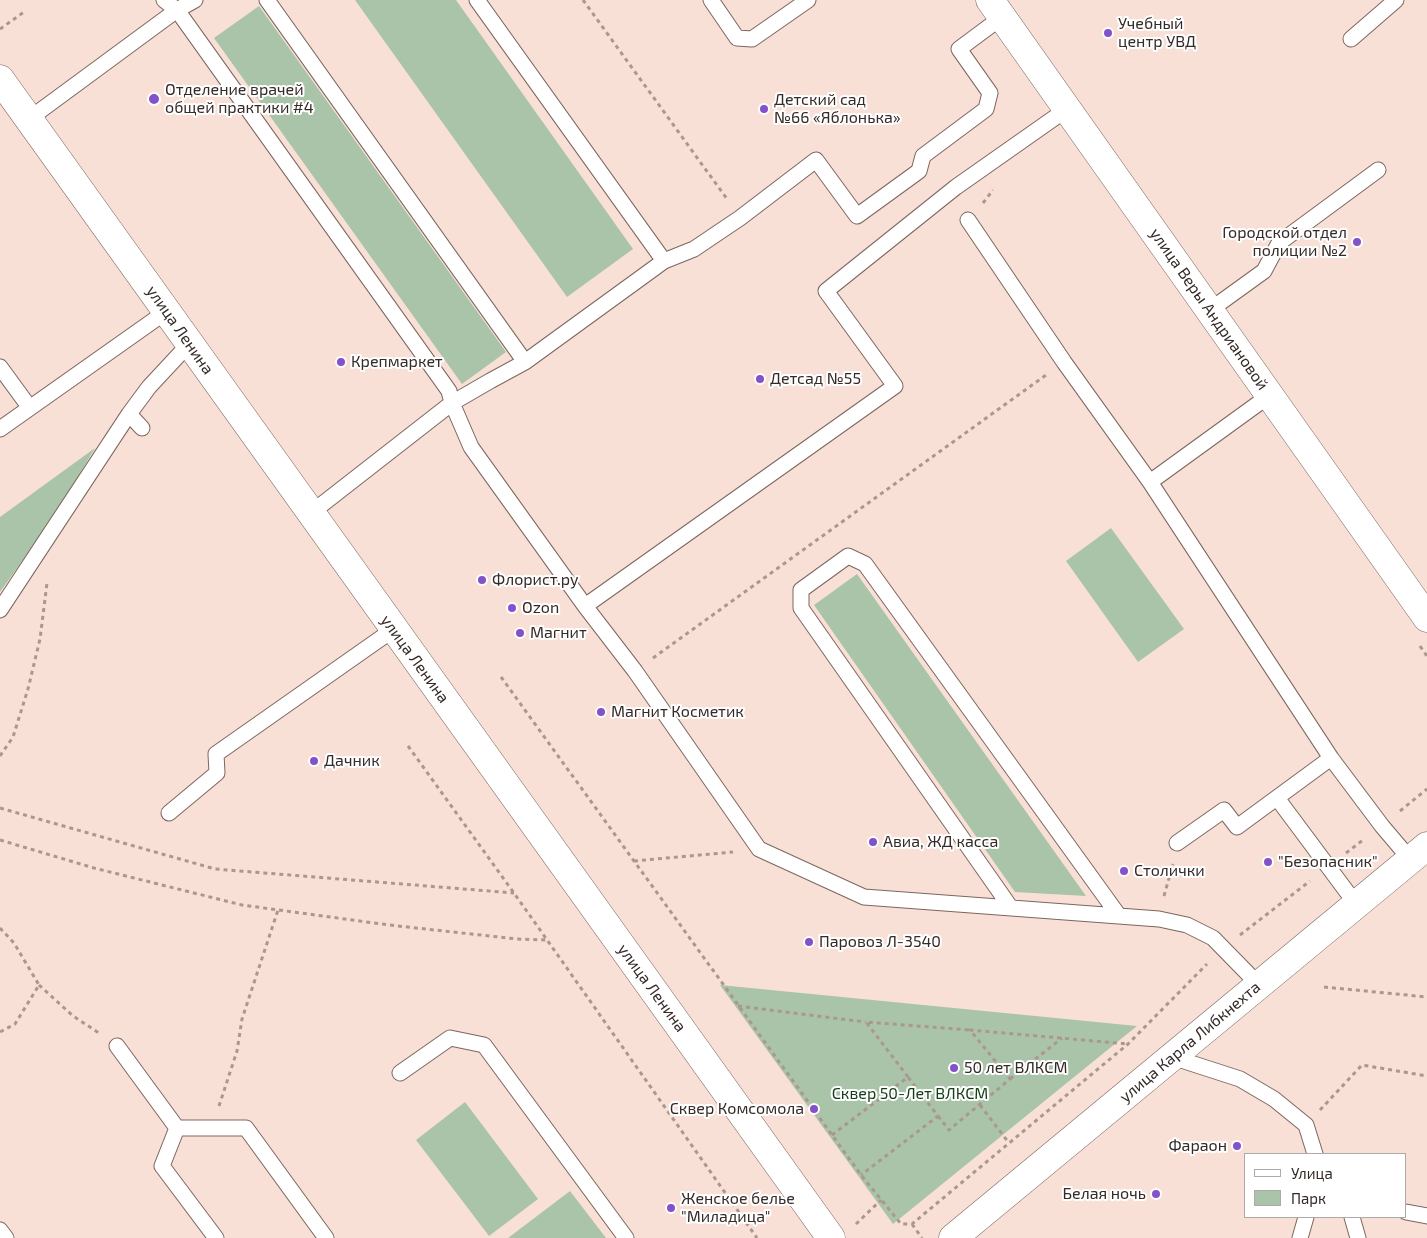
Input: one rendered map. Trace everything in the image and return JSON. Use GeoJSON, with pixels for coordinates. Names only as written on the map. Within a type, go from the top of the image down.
{"type":"FeatureCollection","features":[{"type":"Feature","properties":{"kind":"main road","name":"улица Веры Андриановой"},"geometry":{"type":"LineString","coordinates":[[996,9],[1427,618]]}},
{"type":"Feature","properties":{"kind":"main road","name":"улица Ленина"},"geometry":{"type":"LineString","coordinates":[[0,79],[831,1238]]}},
{"type":"Feature","properties":{"kind":"main road","name":"улица Карла Либкнехта"},"geometry":{"type":"LineString","coordinates":[[953,1238],[1418,852]]}},
{"type":"Feature","properties":{"kind":"lane"},"geometry":{"type":"LineString","coordinates":[[164,0],[177,10],[449,390],[452,404],[472,446],[759,849],[864,897],[1159,919],[1187,925],[1213,938],[1259,985]]}},
{"type":"Feature","properties":{"kind":"lane"},"geometry":{"type":"LineString","coordinates":[[29,119],[177,10],[195,0]]}},
{"type":"Feature","properties":{"kind":"lane"},"geometry":{"type":"LineString","coordinates":[[267,0],[526,362]]}},
{"type":"Feature","properties":{"kind":"lane"},"geometry":{"type":"LineString","coordinates":[[476,0],[664,261]]}},
{"type":"Feature","properties":{"kind":"lane"},"geometry":{"type":"LineString","coordinates":[[711,0],[737,38],[752,39],[808,0]]}},
{"type":"Feature","properties":{"kind":"lane"},"geometry":{"type":"LineString","coordinates":[[1351,39],[1396,0]]}},
{"type":"Feature","properties":{"kind":"lane"},"geometry":{"type":"LineString","coordinates":[[310,513],[452,404],[526,362],[664,261],[694,249],[740,218],[816,160],[857,216],[919,171],[923,156],[986,109],[990,93],[959,50],[996,9]]}},
{"type":"Feature","properties":{"kind":"lane"},"geometry":{"type":"LineString","coordinates":[[585,606],[895,386],[826,291],[956,188],[1067,109]]}},
{"type":"Feature","properties":{"kind":"lane"},"geometry":{"type":"LineString","coordinates":[[1210,310],[1264,271],[1279,243],[1378,170]]}},
{"type":"Feature","properties":{"kind":"lane"},"geometry":{"type":"LineString","coordinates":[[968,220],[1064,362],[1150,482],[1331,758],[1418,852]]}},
{"type":"Feature","properties":{"kind":"lane"},"geometry":{"type":"LineString","coordinates":[[0,429],[167,311]]}},
{"type":"Feature","properties":{"kind":"lane"},"geometry":{"type":"LineString","coordinates":[[0,610],[129,414],[149,387],[189,344]]}},
{"type":"Feature","properties":{"kind":"lane"},"geometry":{"type":"LineString","coordinates":[[0,367],[30,408]]}},
{"type":"Feature","properties":{"kind":"lane"},"geometry":{"type":"LineString","coordinates":[[1150,482],[1270,396]]}},
{"type":"Feature","properties":{"kind":"lane"},"geometry":{"type":"LineString","coordinates":[[129,414],[142,428]]}},
{"type":"Feature","properties":{"kind":"lane"},"geometry":{"type":"LineString","coordinates":[[1011,908],[801,608],[801,590],[848,556],[865,564],[1118,916]]}},
{"type":"Feature","properties":{"kind":"lane"},"geometry":{"type":"LineString","coordinates":[[169,813],[217,773],[216,754],[394,629]]}},
{"type":"Feature","properties":{"kind":"lane"},"geometry":{"type":"LineString","coordinates":[[1177,843],[1224,810],[1237,827],[1331,758]]}},
{"type":"Feature","properties":{"kind":"lane"},"geometry":{"type":"LineString","coordinates":[[1277,798],[1356,904]]}},
{"type":"Feature","properties":{"kind":"lane"},"geometry":{"type":"LineString","coordinates":[[400,1073],[450,1038],[484,1044],[626,1238]]}},
{"type":"Feature","properties":{"kind":"lane"},"geometry":{"type":"LineString","coordinates":[[117,1046],[177,1128]]}},
{"type":"Feature","properties":{"kind":"lane"},"geometry":{"type":"LineString","coordinates":[[1172,1057],[1240,1079],[1274,1099],[1306,1125],[1315,1153]]}},
{"type":"Feature","properties":{"kind":"lane"},"geometry":{"type":"LineString","coordinates":[[177,1128],[246,1128],[326,1238]]}},
{"type":"Feature","properties":{"kind":"lane"},"geometry":{"type":"LineString","coordinates":[[177,1128],[162,1166],[216,1238]]}},
{"type":"Feature","properties":{"kind":"lane"},"geometry":{"type":"LineString","coordinates":[[1407,1212],[1427,1216]]}},
{"type":"Feature","properties":{"kind":"lane"},"geometry":{"type":"LineString","coordinates":[[1300,1238],[1306,1218]]}},
{"type":"Feature","properties":{"kind":"lane"},"geometry":{"type":"LineString","coordinates":[[1352,1218],[1358,1238]]}},
{"type":"Feature","properties":{"kind":"lane"},"geometry":{"type":"LineString","coordinates":[[0,1230],[6,1238]]}},
{"type":"Feature","properties":{"kind":"path"},"geometry":{"type":"LineString","coordinates":[[583,0],[740,218]]}},
{"type":"Feature","properties":{"kind":"path"},"geometry":{"type":"LineString","coordinates":[[0,29],[24,12]]}},
{"type":"Feature","properties":{"kind":"path"},"geometry":{"type":"LineString","coordinates":[[634,672],[1064,362]]}},
{"type":"Feature","properties":{"kind":"path"},"geometry":{"type":"LineString","coordinates":[[0,756],[13,737],[28,689],[40,638],[48,577]]}},
{"type":"Feature","properties":{"kind":"path"},"geometry":{"type":"LineString","coordinates":[[501,678],[861,1175],[901,1224],[912,1224],[1128,1044],[1224,948]]}},
{"type":"Feature","properties":{"kind":"path"},"geometry":{"type":"LineString","coordinates":[[408,746],[757,1238]]}},
{"type":"Feature","properties":{"kind":"path"},"geometry":{"type":"LineString","coordinates":[[0,808],[215,868],[514,893]]}},
{"type":"Feature","properties":{"kind":"path"},"geometry":{"type":"LineString","coordinates":[[0,840],[94,868],[242,905],[389,925],[517,939],[547,940]]}},
{"type":"Feature","properties":{"kind":"path"},"geometry":{"type":"LineString","coordinates":[[1159,919],[1177,843]]}},
{"type":"Feature","properties":{"kind":"path"},"geometry":{"type":"LineString","coordinates":[[634,861],[759,849]]}},
{"type":"Feature","properties":{"kind":"path"},"geometry":{"type":"LineString","coordinates":[[212,1128],[237,1051],[242,1019],[278,910]]}},
{"type":"Feature","properties":{"kind":"path"},"geometry":{"type":"LineString","coordinates":[[0,928],[14,943],[39,985],[73,1016],[117,1046]]}},
{"type":"Feature","properties":{"kind":"path"},"geometry":{"type":"LineString","coordinates":[[0,1032],[15,1024],[39,985]]}},
{"type":"Feature","properties":{"kind":"path"},"geometry":{"type":"LineString","coordinates":[[1324,987],[1427,997]]}},
{"type":"Feature","properties":{"kind":"path"},"geometry":{"type":"LineString","coordinates":[[738,1006],[866,1022],[1128,1044]]}},
{"type":"Feature","properties":{"kind":"path"},"geometry":{"type":"LineString","coordinates":[[866,1022],[949,1130],[1062,1038]]}},
{"type":"Feature","properties":{"kind":"path"},"geometry":{"type":"LineString","coordinates":[[970,1030],[1010,1079]]}},
{"type":"Feature","properties":{"kind":"path"},"geometry":{"type":"LineString","coordinates":[[1306,1125],[1362,1065],[1427,1076]]}},
{"type":"Feature","properties":{"kind":"path"},"geometry":{"type":"LineString","coordinates":[[832,1135],[908,1077]]}},
{"type":"Feature","properties":{"kind":"path"},"geometry":{"type":"LineString","coordinates":[[980,1105],[1009,1143]]}},
{"type":"Feature","properties":{"kind":"path"},"geometry":{"type":"LineString","coordinates":[[861,1175],[938,1116]]}},
{"type":"Feature","properties":{"kind":"path"},"geometry":{"type":"LineString","coordinates":[[855,1226],[881,1200]]}},
{"type":"Feature","properties":{"kind":"path"},"geometry":{"type":"LineString","coordinates":[[912,1224],[922,1238]]}},
{"type":"Feature","properties":{"kind":"green space"},"geometry":{"type":"Polygon","coordinates":[[[355,0],[456,0],[633,249],[567,297],[355,0]]]}},
{"type":"Feature","properties":{"kind":"green space"},"geometry":{"type":"Polygon","coordinates":[[[259,6],[506,352],[462,384],[214,38],[259,6]]]}},
{"type":"Feature","properties":{"kind":"green space"},"geometry":{"type":"Polygon","coordinates":[[[95,448],[55,515],[0,592],[0,517],[95,448]]]}},
{"type":"Feature","properties":{"kind":"green space"},"geometry":{"type":"Polygon","coordinates":[[[1111,528],[1184,629],[1138,662],[1066,561],[1111,528]]]}},
{"type":"Feature","properties":{"kind":"green space"},"geometry":{"type":"Polygon","coordinates":[[[857,574],[1086,896],[1015,892],[814,605],[857,574]]]}},
{"type":"Feature","properties":{"kind":"green space","name":"Сквер 50-Лет ВЛКСМ"},"geometry":{"type":"Polygon","coordinates":[[[720,985],[1137,1026],[893,1224],[720,985]]]}},
{"type":"Feature","properties":{"kind":"green space"},"geometry":{"type":"Polygon","coordinates":[[[465,1102],[538,1199],[489,1236],[416,1140],[465,1102]]]}},
{"type":"Feature","properties":{"kind":"green space"},"geometry":{"type":"Polygon","coordinates":[[[570,1191],[606,1238],[508,1238],[570,1191]]]}},
{"type":"Feature","properties":{"kind":"place","name":"Учебный центр УВД"},"geometry":{"type":"Point","coordinates":[1108,33]}},
{"type":"Feature","properties":{"kind":"place","name":"Отделение врачей общей практики #4"},"geometry":{"type":"Point","coordinates":[154,99]}},
{"type":"Feature","properties":{"kind":"place","name":"Детский сад №66 «Яблонька»"},"geometry":{"type":"Point","coordinates":[764,109]}},
{"type":"Feature","properties":{"kind":"place","name":"Городской отдел полиции №2"},"geometry":{"type":"Point","coordinates":[1357,242]}},
{"type":"Feature","properties":{"kind":"place","name":"Крепмаркет"},"geometry":{"type":"Point","coordinates":[341,362]}},
{"type":"Feature","properties":{"kind":"place","name":"Детсад №55"},"geometry":{"type":"Point","coordinates":[760,379]}},
{"type":"Feature","properties":{"kind":"place","name":"Флорист.ру"},"geometry":{"type":"Point","coordinates":[482,580]}},
{"type":"Feature","properties":{"kind":"place","name":"Ozon"},"geometry":{"type":"Point","coordinates":[512,608]}},
{"type":"Feature","properties":{"kind":"place","name":"Магнит"},"geometry":{"type":"Point","coordinates":[520,633]}},
{"type":"Feature","properties":{"kind":"place","name":"Магнит Косметик"},"geometry":{"type":"Point","coordinates":[601,712]}},
{"type":"Feature","properties":{"kind":"place","name":"Дачник"},"geometry":{"type":"Point","coordinates":[314,761]}},
{"type":"Feature","properties":{"kind":"place","name":"Авиа, ЖД касса"},"geometry":{"type":"Point","coordinates":[873,842]}},
{"type":"Feature","properties":{"kind":"place","name":"\"Безопасник\""},"geometry":{"type":"Point","coordinates":[1268,862]}},
{"type":"Feature","properties":{"kind":"place","name":"Столички"},"geometry":{"type":"Point","coordinates":[1124,871]}},
{"type":"Feature","properties":{"kind":"place","name":"Паровоз Л-3540"},"geometry":{"type":"Point","coordinates":[809,942]}},
{"type":"Feature","properties":{"kind":"place","name":"50 лет ВЛКСМ"},"geometry":{"type":"Point","coordinates":[954,1068]}},
{"type":"Feature","properties":{"kind":"place","name":"Сквер Комсомола"},"geometry":{"type":"Point","coordinates":[814,1109]}},
{"type":"Feature","properties":{"kind":"place","name":"Фараон"},"geometry":{"type":"Point","coordinates":[1237,1146]}},
{"type":"Feature","properties":{"kind":"place","name":"Белая ночь"},"geometry":{"type":"Point","coordinates":[1156,1194]}},
{"type":"Feature","properties":{"kind":"place","name":"Женское белье \"Миладица\""},"geometry":{"type":"Point","coordinates":[671,1208]}}]}
